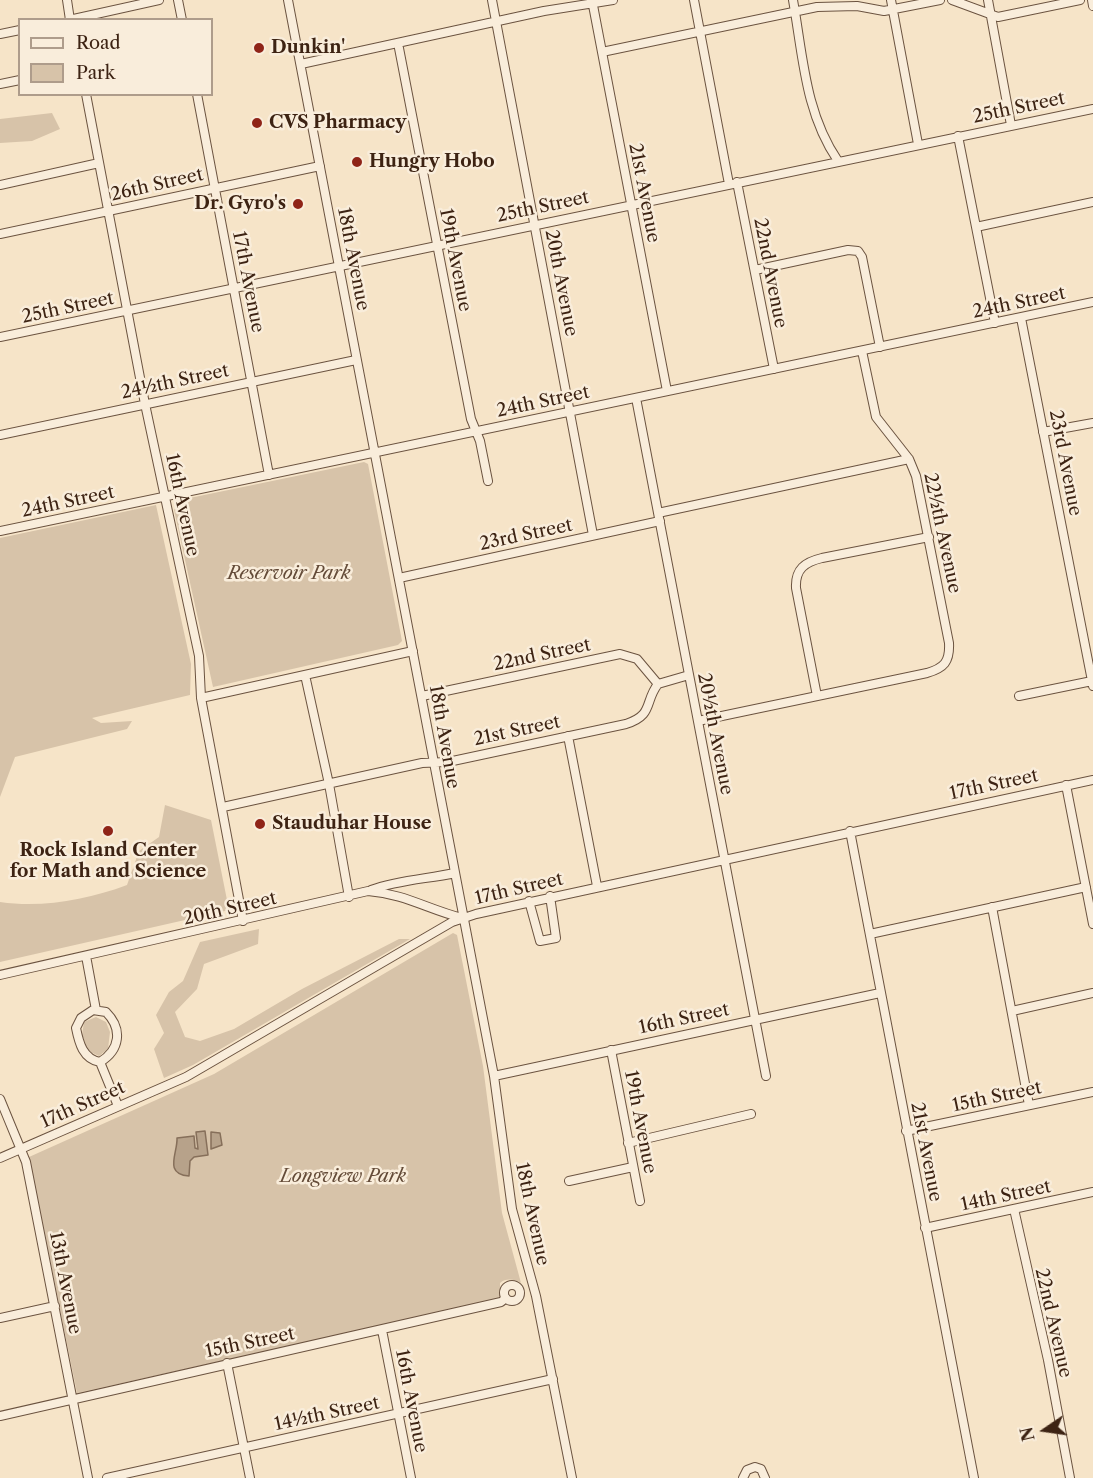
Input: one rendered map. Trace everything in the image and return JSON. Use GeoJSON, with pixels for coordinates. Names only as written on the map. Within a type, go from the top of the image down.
{"type":"FeatureCollection","features":[{"type":"Feature","properties":{"kind":"street"},"geometry":{"type":"LineString","coordinates":[[67,0],[70,18]]}},
{"type":"Feature","properties":{"kind":"street"},"geometry":{"type":"LineString","coordinates":[[75,18],[159,0]]}},
{"type":"Feature","properties":{"kind":"street"},"geometry":{"type":"LineString","coordinates":[[178,0],[182,18]]}},
{"type":"Feature","properties":{"kind":"street","name":"18th Avenue"},"geometry":{"type":"LineString","coordinates":[[288,0],[494,1076],[512,1209],[536,1296],[572,1478]]}},
{"type":"Feature","properties":{"kind":"street","name":"20th Avenue"},"geometry":{"type":"LineString","coordinates":[[492,0],[593,535]]}},
{"type":"Feature","properties":{"kind":"street"},"geometry":{"type":"LineString","coordinates":[[301,64],[592,2],[613,0]]}},
{"type":"Feature","properties":{"kind":"street","name":"22nd Avenue"},"geometry":{"type":"LineString","coordinates":[[694,0],[733,183],[755,270],[774,369]]}},
{"type":"Feature","properties":{"kind":"street"},"geometry":{"type":"LineString","coordinates":[[793,0],[811,107],[821,136],[838,161]]}},
{"type":"Feature","properties":{"kind":"street"},"geometry":{"type":"LineString","coordinates":[[891,0],[918,144]]}},
{"type":"Feature","properties":{"kind":"street"},"geometry":{"type":"LineString","coordinates":[[602,52],[831,5],[893,10],[940,0]]}},
{"type":"Feature","properties":{"kind":"street"},"geometry":{"type":"LineString","coordinates":[[952,0],[990,15],[1003,17],[1080,0]]}},
{"type":"Feature","properties":{"kind":"street"},"geometry":{"type":"LineString","coordinates":[[988,0],[1011,125]]}},
{"type":"Feature","properties":{"kind":"street"},"geometry":{"type":"LineString","coordinates":[[1092,0],[1093,6]]}},
{"type":"Feature","properties":{"kind":"street","name":"21st Avenue"},"geometry":{"type":"LineString","coordinates":[[592,2],[667,392]]}},
{"type":"Feature","properties":{"kind":"street"},"geometry":{"type":"LineString","coordinates":[[0,34],[18,30]]}},
{"type":"Feature","properties":{"kind":"street","name":"19th Avenue"},"geometry":{"type":"LineString","coordinates":[[398,43],[471,419],[488,481]]}},
{"type":"Feature","properties":{"kind":"street"},"geometry":{"type":"LineString","coordinates":[[0,84],[18,80]]}},
{"type":"Feature","properties":{"kind":"street","name":"16th Avenue"},"geometry":{"type":"LineString","coordinates":[[86,96],[145,404],[199,656],[201,698],[243,921]]}},
{"type":"Feature","properties":{"kind":"street","name":"17th Avenue"},"geometry":{"type":"LineString","coordinates":[[197,96],[269,475]]}},
{"type":"Feature","properties":{"kind":"street","name":"25th Street"},"geometry":{"type":"LineString","coordinates":[[0,338],[1093,108]]}},
{"type":"Feature","properties":{"kind":"street"},"geometry":{"type":"LineString","coordinates":[[958,136],[995,323]]}},
{"type":"Feature","properties":{"kind":"street"},"geometry":{"type":"LineString","coordinates":[[0,184],[99,163]]}},
{"type":"Feature","properties":{"kind":"street","name":"26th Street"},"geometry":{"type":"LineString","coordinates":[[0,234],[320,166]]}},
{"type":"Feature","properties":{"kind":"street"},"geometry":{"type":"LineString","coordinates":[[976,227],[1093,202]]}},
{"type":"Feature","properties":{"kind":"street"},"geometry":{"type":"LineString","coordinates":[[755,270],[856,249],[862,256],[880,347]]}},
{"type":"Feature","properties":{"kind":"street","name":"24th Street"},"geometry":{"type":"LineString","coordinates":[[0,531],[1093,303]]}},
{"type":"Feature","properties":{"kind":"street","name":"23rd Avenue"},"geometry":{"type":"LineString","coordinates":[[1021,318],[1090,654],[1093,683]]}},
{"type":"Feature","properties":{"kind":"street","name":"22½th Avenue"},"geometry":{"type":"LineString","coordinates":[[817,696],[927,673],[947,662],[949,643],[916,476],[909,459],[876,417],[861,351]]}},
{"type":"Feature","properties":{"kind":"street","name":"24½th Street"},"geometry":{"type":"LineString","coordinates":[[0,435],[251,380],[356,360]]}},
{"type":"Feature","properties":{"kind":"street","name":"20½th Avenue"},"geometry":{"type":"LineString","coordinates":[[636,398],[753,1020],[766,1076]]}},
{"type":"Feature","properties":{"kind":"street"},"geometry":{"type":"LineString","coordinates":[[1043,432],[1093,423]]}},
{"type":"Feature","properties":{"kind":"street","name":"23rd Street"},"geometry":{"type":"LineString","coordinates":[[399,578],[593,535],[659,517],[909,459]]}},
{"type":"Feature","properties":{"kind":"street"},"geometry":{"type":"LineString","coordinates":[[698,721],[817,696],[796,588],[800,569],[810,561],[929,537]]}},
{"type":"Feature","properties":{"kind":"street"},"geometry":{"type":"LineString","coordinates":[[201,698],[414,651]]}},
{"type":"Feature","properties":{"kind":"street","name":"22nd Street"},"geometry":{"type":"LineString","coordinates":[[422,696],[620,654],[637,659],[658,684]]}},
{"type":"Feature","properties":{"kind":"street"},"geometry":{"type":"LineString","coordinates":[[305,675],[329,784],[349,897]]}},
{"type":"Feature","properties":{"kind":"street"},"geometry":{"type":"LineString","coordinates":[[658,684],[689,675]]}},
{"type":"Feature","properties":{"kind":"street"},"geometry":{"type":"LineString","coordinates":[[1019,696],[1093,683]]}},
{"type":"Feature","properties":{"kind":"street","name":"21st Street"},"geometry":{"type":"LineString","coordinates":[[223,807],[433,762],[448,762],[639,719],[647,711],[658,684]]}},
{"type":"Feature","properties":{"kind":"street"},"geometry":{"type":"LineString","coordinates":[[568,736],[597,886]]}},
{"type":"Feature","properties":{"kind":"street","name":"17th Street"},"geometry":{"type":"LineString","coordinates":[[0,1158],[186,1077],[452,922],[463,918],[550,896],[1093,780]]}},
{"type":"Feature","properties":{"kind":"street"},"geometry":{"type":"LineString","coordinates":[[1066,785],[1093,924]]}},
{"type":"Feature","properties":{"kind":"street","name":"21st Avenue"},"geometry":{"type":"LineString","coordinates":[[850,831],[974,1478]]}},
{"type":"Feature","properties":{"kind":"street"},"geometry":{"type":"LineString","coordinates":[[368,891],[398,882],[426,880],[455,873]]}},
{"type":"Feature","properties":{"kind":"street"},"geometry":{"type":"LineString","coordinates":[[870,934],[1086,887]]}},
{"type":"Feature","properties":{"kind":"street","name":"20th Street"},"geometry":{"type":"LineString","coordinates":[[0,975],[368,891],[403,896],[430,909],[463,918]]}},
{"type":"Feature","properties":{"kind":"street"},"geometry":{"type":"LineString","coordinates":[[530,901],[540,941],[556,938],[550,896]]}},
{"type":"Feature","properties":{"kind":"street"},"geometry":{"type":"LineString","coordinates":[[992,908],[1029,1105]]}},
{"type":"Feature","properties":{"kind":"street"},"geometry":{"type":"LineString","coordinates":[[86,956],[96,1010]]}},
{"type":"Feature","properties":{"kind":"street","name":"16th Street"},"geometry":{"type":"LineString","coordinates":[[494,1076],[880,993]]}},
{"type":"Feature","properties":{"kind":"street"},"geometry":{"type":"LineString","coordinates":[[1012,1011],[1093,993]]}},
{"type":"Feature","properties":{"kind":"street"},"geometry":{"type":"LineString","coordinates":[[100,1062],[114,1051],[117,1029],[106,1012],[96,1010],[87,1012],[76,1028],[84,1051],[89,1058],[100,1062],[118,1106]]}},
{"type":"Feature","properties":{"kind":"street","name":"19th Avenue"},"geometry":{"type":"LineString","coordinates":[[611,1050],[640,1201]]}},
{"type":"Feature","properties":{"kind":"street","name":"15th Street"},"geometry":{"type":"LineString","coordinates":[[906,1131],[1093,1092]]}},
{"type":"Feature","properties":{"kind":"street","name":"13th Avenue"},"geometry":{"type":"LineString","coordinates":[[0,1099],[21,1149],[55,1306],[88,1478]]}},
{"type":"Feature","properties":{"kind":"street"},"geometry":{"type":"LineString","coordinates":[[628,1143],[751,1114]]}},
{"type":"Feature","properties":{"kind":"street"},"geometry":{"type":"LineString","coordinates":[[569,1180],[633,1167]]}},
{"type":"Feature","properties":{"kind":"street","name":"14th Street"},"geometry":{"type":"LineString","coordinates":[[925,1228],[1093,1192]]}},
{"type":"Feature","properties":{"kind":"street","name":"22nd Avenue"},"geometry":{"type":"LineString","coordinates":[[1014,1209],[1048,1360],[1070,1478]]}},
{"type":"Feature","properties":{"kind":"street","name":"15th Street"},"geometry":{"type":"LineString","coordinates":[[0,1416],[382,1330],[501,1302],[506,1298]]}},
{"type":"Feature","properties":{"kind":"street"},"geometry":{"type":"LineString","coordinates":[[0,1318],[55,1306]]}},
{"type":"Feature","properties":{"kind":"street","name":"16th Avenue"},"geometry":{"type":"LineString","coordinates":[[382,1330],[411,1478]]}},
{"type":"Feature","properties":{"kind":"street"},"geometry":{"type":"LineString","coordinates":[[227,1364],[250,1478]]}},
{"type":"Feature","properties":{"kind":"street","name":"14½th Street"},"geometry":{"type":"LineString","coordinates":[[107,1478],[554,1379]]}},
{"type":"Feature","properties":{"kind":"street"},"geometry":{"type":"LineString","coordinates":[[743,1478],[747,1470],[754,1467],[761,1470],[765,1478]]}},
{"type":"Feature","properties":{"kind":"green space"},"geometry":{"type":"Polygon","coordinates":[[[52,113],[60,129],[32,141],[0,143],[0,119],[52,113]]]}},
{"type":"Feature","properties":{"kind":"green space","name":"Reservoir Park"},"geometry":{"type":"Polygon","coordinates":[[[364,462],[368,464],[402,641],[398,645],[213,687],[174,510],[180,500],[364,462]]]}},
{"type":"Feature","properties":{"kind":"green space","name":"Reservoir Park"},"geometry":{"type":"Polygon","coordinates":[[[156,505],[191,664],[190,695],[92,718],[101,723],[132,721],[127,729],[15,757],[0,797],[0,538],[156,505]]]}},
{"type":"Feature","properties":{"kind":"green space"},"geometry":{"type":"Polygon","coordinates":[[[165,805],[211,820],[229,910],[0,962],[0,902],[32,904],[80,899],[127,885],[139,851],[159,837],[165,805]]]}},
{"type":"Feature","properties":{"kind":"green space"},"geometry":{"type":"Polygon","coordinates":[[[259,929],[258,944],[204,964],[197,989],[175,1012],[185,1037],[200,1041],[234,1029],[302,989],[399,939],[410,939],[193,1065],[164,1078],[154,1049],[164,1033],[156,1015],[169,992],[183,981],[200,942],[259,929]]]}},
{"type":"Feature","properties":{"kind":"green space","name":"Longview Park"},"geometry":{"type":"Polygon","coordinates":[[[453,933],[457,935],[483,1066],[502,1213],[521,1283],[510,1280],[502,1281],[500,1296],[496,1300],[77,1393],[29,1157],[214,1074],[453,933]]]}},
{"type":"Feature","properties":{"kind":"green space"},"geometry":{"type":"Polygon","coordinates":[[[96,1017],[106,1022],[110,1032],[108,1049],[99,1056],[88,1051],[82,1035],[84,1022],[96,1017]]]}},
{"type":"Feature","properties":{"kind":"shaded area"},"geometry":{"type":"Polygon","coordinates":[[[205,1131],[208,1155],[194,1157],[190,1161],[189,1176],[176,1171],[174,1162],[177,1138],[194,1136],[195,1148],[198,1149],[196,1132],[205,1131]]]}},
{"type":"Feature","properties":{"kind":"shaded area"},"geometry":{"type":"Polygon","coordinates":[[[211,1132],[220,1133],[222,1145],[211,1149],[211,1132]]]}},
{"type":"Feature","properties":{"kind":"place","name":"Dunkin'"},"geometry":{"type":"Point","coordinates":[259,48]}},
{"type":"Feature","properties":{"kind":"place","name":"CVS Pharmacy"},"geometry":{"type":"Point","coordinates":[257,123]}},
{"type":"Feature","properties":{"kind":"place","name":"Hungry Hobo"},"geometry":{"type":"Point","coordinates":[357,162]}},
{"type":"Feature","properties":{"kind":"place","name":"Dr. Gyro's"},"geometry":{"type":"Point","coordinates":[298,204]}},
{"type":"Feature","properties":{"kind":"place","name":"Stauduhar House"},"geometry":{"type":"Point","coordinates":[260,824]}},
{"type":"Feature","properties":{"kind":"place","name":"Rock Island Center for Math and Science"},"geometry":{"type":"Point","coordinates":[108,831]}}]}
